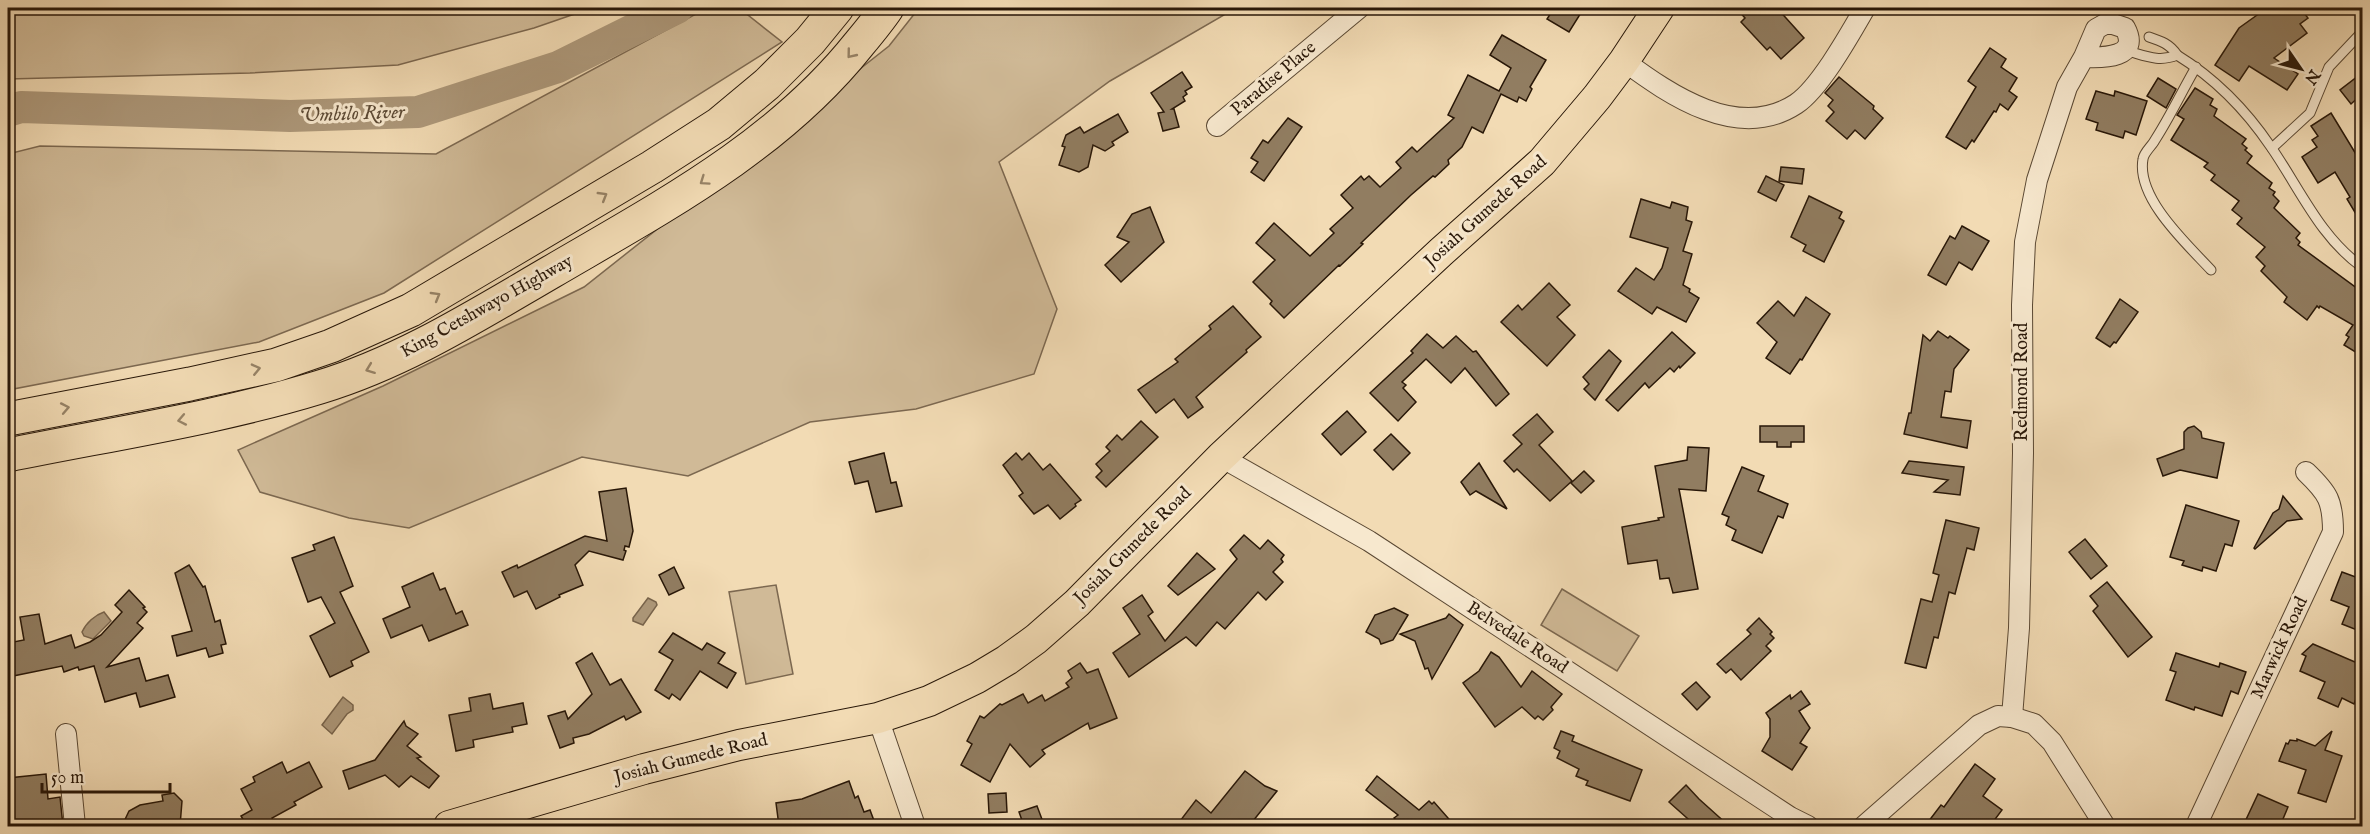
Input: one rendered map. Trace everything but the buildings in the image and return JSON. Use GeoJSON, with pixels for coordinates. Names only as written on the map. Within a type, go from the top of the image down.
{"type":"FeatureCollection","features":[{"type":"Feature","properties":{"kind":"highway","name":"King Cetshwayo Highway"},"geometry":{"type":"LineString","coordinates":[[8,419],[276,365],[331,346],[411,310],[652,167],[718,124],[767,84],[810,41],[837,8]]}},
{"type":"Feature","properties":{"kind":"highway","name":"King Cetshwayo Highway"},"geometry":{"type":"LineString","coordinates":[[8,455],[243,408],[321,387],[376,367],[448,332],[688,192],[749,150],[801,107],[841,66],[887,8]]}},
{"type":"Feature","properties":{"kind":"highway"},"geometry":{"type":"LineString","coordinates":[[8,470],[79,440]]}},
{"type":"Feature","properties":{"kind":"main road","name":"Josiah Gumede Road"},"geometry":{"type":"LineString","coordinates":[[449,826],[644,769],[739,745],[878,718],[929,701],[976,678],[1036,639],[1077,603],[1221,457],[1441,252],[1542,162],[1597,97],[1659,8]]}},
{"type":"Feature","properties":{"kind":"street","name":"Paradise Place"},"geometry":{"type":"LineString","coordinates":[[1216,126],[1359,8]]}},
{"type":"Feature","properties":{"kind":"street"},"geometry":{"type":"LineString","coordinates":[[1624,61],[1652,81],[1698,107],[1731,117],[1759,117],[1785,110],[1808,93],[1865,8]]}},
{"type":"Feature","properties":{"kind":"street","name":"Redmond Road"},"geometry":{"type":"LineString","coordinates":[[2012,717],[2019,628],[2023,453],[2022,305],[2025,242],[2037,180],[2053,128],[2067,87],[2096,29],[2105,24],[2126,28],[2130,36],[2124,50]]}},
{"type":"Feature","properties":{"kind":"street"},"geometry":{"type":"LineString","coordinates":[[2084,57],[2108,57],[2124,50]]}},
{"type":"Feature","properties":{"kind":"street","name":"Belvedale Road"},"geometry":{"type":"LineString","coordinates":[[1221,457],[1369,541],[1790,817],[1808,826]]}},
{"type":"Feature","properties":{"kind":"street","name":"Marwick Road"},"geometry":{"type":"LineString","coordinates":[[2196,826],[2333,532],[2333,510],[2330,498],[2307,472]]}},
{"type":"Feature","properties":{"kind":"street"},"geometry":{"type":"LineString","coordinates":[[1864,826],[1979,725],[1998,716],[2012,717],[2034,724],[2052,742],[2105,826]]}},
{"type":"Feature","properties":{"kind":"street"},"geometry":{"type":"LineString","coordinates":[[878,718],[915,826]]}},
{"type":"Feature","properties":{"kind":"street"},"geometry":{"type":"LineString","coordinates":[[66,734],[75,826]]}},
{"type":"Feature","properties":{"kind":"lane"},"geometry":{"type":"LineString","coordinates":[[2272,148],[2310,113],[2329,67],[2362,32]]}},
{"type":"Feature","properties":{"kind":"lane"},"geometry":{"type":"LineString","coordinates":[[2149,37],[2163,41],[2173,48],[2177,55],[2220,85],[2253,122],[2272,148],[2313,215],[2334,242],[2362,267]]}},
{"type":"Feature","properties":{"kind":"lane"},"geometry":{"type":"LineString","coordinates":[[2124,50],[2155,60],[2166,60],[2177,55]]}},
{"type":"Feature","properties":{"kind":"lane"},"geometry":{"type":"LineString","coordinates":[[2196,67],[2156,139],[2143,157],[2143,170],[2151,201],[2211,270]]}},
{"type":"Feature","properties":{"kind":"shaded area"},"geometry":{"type":"Polygon","coordinates":[[[8,8],[592,8],[534,28],[398,65],[250,73],[8,79],[8,8]]]}},
{"type":"Feature","properties":{"kind":"shaded area"},"geometry":{"type":"Polygon","coordinates":[[[707,8],[739,8],[782,42],[384,293],[259,342],[8,390],[8,154],[40,146],[436,154],[707,8]]]}},
{"type":"Feature","properties":{"kind":"shaded area"},"geometry":{"type":"Polygon","coordinates":[[[919,8],[1228,8],[1224,15],[1110,81],[999,162],[1057,309],[1034,374],[916,409],[810,422],[688,476],[582,457],[409,528],[349,518],[260,492],[238,450],[383,386],[584,287],[889,46],[919,8]]]}},
{"type":"Feature","properties":{"kind":"shaded area"},"geometry":{"type":"Polygon","coordinates":[[[776,585],[793,674],[746,684],[729,592],[776,585]]]}},
{"type":"Feature","properties":{"kind":"shaded area"},"geometry":{"type":"Polygon","coordinates":[[[1562,589],[1639,636],[1617,671],[1541,625],[1562,589]]]}},
{"type":"Feature","properties":{"kind":"shaded area"},"geometry":{"type":"Polygon","coordinates":[[[648,598],[657,605],[643,625],[633,621],[633,618],[648,598]]]}},
{"type":"Feature","properties":{"kind":"shaded area"},"geometry":{"type":"Polygon","coordinates":[[[104,612],[111,621],[93,639],[84,636],[82,632],[88,623],[104,612]]]}},
{"type":"Feature","properties":{"kind":"shaded area"},"geometry":{"type":"Polygon","coordinates":[[[343,697],[353,705],[353,710],[347,714],[332,734],[322,725],[343,697]]]}},
{"type":"Feature","properties":{"kind":"waterway","name":"Umbilo River"},"geometry":{"type":"LineString","coordinates":[[8,111],[21,107],[290,116],[418,112],[558,67],[677,8]]}}]}
